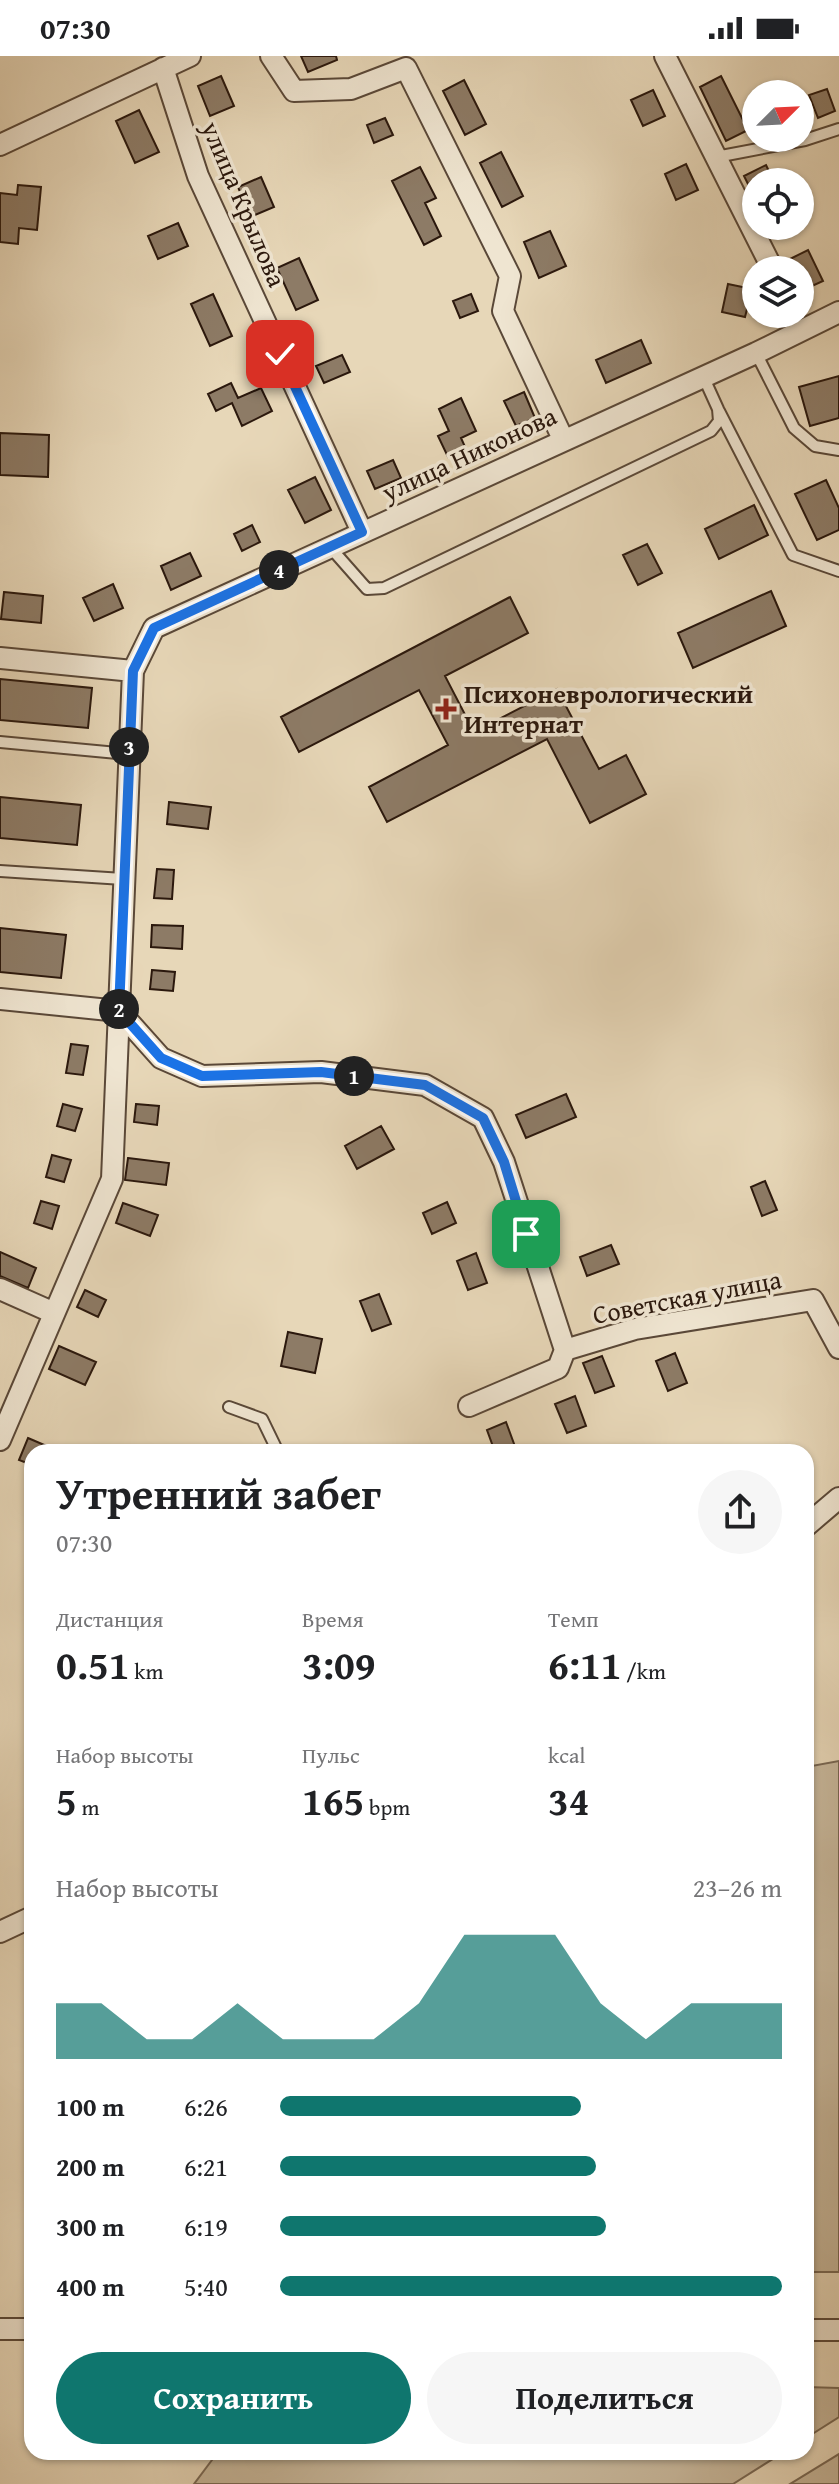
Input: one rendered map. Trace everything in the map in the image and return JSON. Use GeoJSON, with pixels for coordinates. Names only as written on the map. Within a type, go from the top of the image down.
{"type":"FeatureCollection","features":[{"type":"Feature","properties":{"kind":"street"},"geometry":{"type":"LineString","coordinates":[[0,145],[190,56]]}},
{"type":"Feature","properties":{"kind":"street"},"geometry":{"type":"LineString","coordinates":[[271,56],[294,91],[351,89],[406,68],[510,276],[503,311],[563,439]]}},
{"type":"Feature","properties":{"kind":"street"},"geometry":{"type":"LineString","coordinates":[[665,56],[766,256]]}},
{"type":"Feature","properties":{"kind":"street","name":"улица Крылова"},"geometry":{"type":"LineString","coordinates":[[163,68],[198,176],[362,532]]}},
{"type":"Feature","properties":{"kind":"street","name":"улица Никонова"},"geometry":{"type":"LineString","coordinates":[[814,318],[839,312]]}},
{"type":"Feature","properties":{"kind":"street","name":"улица Никонова"},"geometry":{"type":"LineString","coordinates":[[133,671],[154,628],[702,375],[756,353],[790,328]]}},
{"type":"Feature","properties":{"kind":"street"},"geometry":{"type":"LineString","coordinates":[[0,658],[133,671],[112,1179],[0,1440]]}},
{"type":"Feature","properties":{"kind":"street"},"geometry":{"type":"LineString","coordinates":[[0,999],[119,1011]]}},
{"type":"Feature","properties":{"kind":"street","name":"Советская улица"},"geometry":{"type":"LineString","coordinates":[[119,1011],[161,1058],[202,1076],[321,1072],[425,1085],[483,1118],[504,1162],[565,1350],[558,1368],[469,1406]]}},
{"type":"Feature","properties":{"kind":"street"},"geometry":{"type":"LineString","coordinates":[[0,1289],[54,1313]]}},
{"type":"Feature","properties":{"kind":"street","name":"Советская улица"},"geometry":{"type":"LineString","coordinates":[[565,1350],[635,1329],[813,1300],[839,1348]]}},
{"type":"Feature","properties":{"kind":"street"},"geometry":{"type":"LineString","coordinates":[[814,1519],[839,1498]]}},
{"type":"Feature","properties":{"kind":"street"},"geometry":{"type":"LineString","coordinates":[[0,1932],[24,1921]]}},
{"type":"Feature","properties":{"kind":"street"},"geometry":{"type":"LineString","coordinates":[[0,2329],[24,2329]]}},
{"type":"Feature","properties":{"kind":"street"},"geometry":{"type":"LineString","coordinates":[[814,2330],[839,2330]]}},
{"type":"Feature","properties":{"kind":"lane"},"geometry":{"type":"LineString","coordinates":[[716,157],[805,140],[839,129]]}},
{"type":"Feature","properties":{"kind":"lane"},"geometry":{"type":"LineString","coordinates":[[756,353],[794,428],[815,446],[839,450]]}},
{"type":"Feature","properties":{"kind":"lane"},"geometry":{"type":"LineString","coordinates":[[702,375],[793,555],[839,571]]}},
{"type":"Feature","properties":{"kind":"lane"},"geometry":{"type":"LineString","coordinates":[[330,547],[367,589],[384,588],[687,444],[711,431],[719,421],[718,409]]}},
{"type":"Feature","properties":{"kind":"lane"},"geometry":{"type":"LineString","coordinates":[[0,742],[128,754]]}},
{"type":"Feature","properties":{"kind":"lane"},"geometry":{"type":"LineString","coordinates":[[0,871],[123,879]]}},
{"type":"Feature","properties":{"kind":"lane"},"geometry":{"type":"LineString","coordinates":[[229,1407],[262,1419],[274,1444]]}},
{"type":"Feature","properties":{"kind":"shaded area"},"geometry":{"type":"Polygon","coordinates":[[[839,1761],[839,2272],[814,2272],[814,1766],[839,1761]]]}},
{"type":"Feature","properties":{"kind":"shaded area"},"geometry":{"type":"Polygon","coordinates":[[[814,2387],[839,2388],[839,2417],[814,2433],[814,2387]]]}},
{"type":"Feature","properties":{"kind":"shaded area"},"geometry":{"type":"Polygon","coordinates":[[[839,2454],[839,2484],[790,2484],[839,2454]]]}},
{"type":"Feature","properties":{"kind":"shaded area"},"geometry":{"type":"Polygon","coordinates":[[[212,2460],[771,2460],[733,2484],[194,2484],[212,2460]]]}},
{"type":"Feature","properties":{"kind":"building"},"geometry":{"type":"Polygon","coordinates":[[[301,56],[336,56],[337,60],[308,72],[301,56]]]}},
{"type":"Feature","properties":{"kind":"building"},"geometry":{"type":"Polygon","coordinates":[[[221,76],[234,106],[210,116],[198,86],[221,76]]]}},
{"type":"Feature","properties":{"kind":"building"},"geometry":{"type":"Polygon","coordinates":[[[721,76],[742,118],[742,133],[726,141],[700,87],[721,76]]]}},
{"type":"Feature","properties":{"kind":"building"},"geometry":{"type":"Polygon","coordinates":[[[464,80],[486,124],[465,135],[443,91],[464,80]]]}},
{"type":"Feature","properties":{"kind":"building"},"geometry":{"type":"Polygon","coordinates":[[[827,89],[835,111],[818,118],[814,93],[827,89]]]}},
{"type":"Feature","properties":{"kind":"building"},"geometry":{"type":"Polygon","coordinates":[[[653,90],[665,116],[643,126],[631,100],[653,90]]]}},
{"type":"Feature","properties":{"kind":"building"},"geometry":{"type":"Polygon","coordinates":[[[139,110],[159,152],[135,163],[116,121],[139,110]]]}},
{"type":"Feature","properties":{"kind":"building"},"geometry":{"type":"Polygon","coordinates":[[[385,118],[393,135],[374,143],[367,125],[385,118]]]}},
{"type":"Feature","properties":{"kind":"building"},"geometry":{"type":"Polygon","coordinates":[[[501,152],[523,196],[502,207],[480,163],[501,152]]]}},
{"type":"Feature","properties":{"kind":"building"},"geometry":{"type":"Polygon","coordinates":[[[686,164],[698,190],[676,200],[665,174],[686,164]]]}},
{"type":"Feature","properties":{"kind":"building"},"geometry":{"type":"Polygon","coordinates":[[[420,167],[436,198],[425,203],[441,236],[424,245],[392,181],[420,167]]]}},
{"type":"Feature","properties":{"kind":"building"},"geometry":{"type":"Polygon","coordinates":[[[261,177],[274,207],[250,217],[238,187],[261,177]]]}},
{"type":"Feature","properties":{"kind":"building"},"geometry":{"type":"Polygon","coordinates":[[[18,185],[41,187],[37,230],[19,228],[18,244],[0,242],[0,193],[17,195],[18,185]]]}},
{"type":"Feature","properties":{"kind":"building"},"geometry":{"type":"Polygon","coordinates":[[[178,223],[188,246],[158,259],[148,236],[178,223]]]}},
{"type":"Feature","properties":{"kind":"building"},"geometry":{"type":"Polygon","coordinates":[[[550,231],[566,266],[539,278],[524,242],[550,231]]]}},
{"type":"Feature","properties":{"kind":"building"},"geometry":{"type":"Polygon","coordinates":[[[808,250],[811,256],[796,256],[808,250]]]}},
{"type":"Feature","properties":{"kind":"building"},"geometry":{"type":"Polygon","coordinates":[[[299,258],[318,300],[296,310],[277,268],[299,258]]]}},
{"type":"Feature","properties":{"kind":"building"},"geometry":{"type":"Polygon","coordinates":[[[814,262],[823,281],[814,285],[814,262]]]}},
{"type":"Feature","properties":{"kind":"building"},"geometry":{"type":"Polygon","coordinates":[[[728,284],[742,287],[742,316],[722,312],[728,284]]]}},
{"type":"Feature","properties":{"kind":"building"},"geometry":{"type":"Polygon","coordinates":[[[213,294],[232,336],[210,346],[191,304],[213,294]]]}},
{"type":"Feature","properties":{"kind":"building"},"geometry":{"type":"Polygon","coordinates":[[[471,294],[478,311],[460,318],[453,301],[471,294]]]}},
{"type":"Feature","properties":{"kind":"building"},"geometry":{"type":"Polygon","coordinates":[[[641,340],[651,363],[606,383],[596,360],[641,340]]]}},
{"type":"Feature","properties":{"kind":"building"},"geometry":{"type":"Polygon","coordinates":[[[342,355],[350,372],[324,383],[316,366],[342,355]]]}},
{"type":"Feature","properties":{"kind":"building"},"geometry":{"type":"Polygon","coordinates":[[[839,376],[839,418],[810,426],[799,387],[839,376]]]}},
{"type":"Feature","properties":{"kind":"building"},"geometry":{"type":"Polygon","coordinates":[[[231,383],[238,398],[261,388],[272,411],[242,426],[232,403],[216,411],[208,394],[231,383]]]}},
{"type":"Feature","properties":{"kind":"building"},"geometry":{"type":"Polygon","coordinates":[[[524,392],[535,418],[516,426],[504,401],[524,392]]]}},
{"type":"Feature","properties":{"kind":"building"},"geometry":{"type":"Polygon","coordinates":[[[461,398],[476,431],[461,438],[466,449],[448,457],[438,436],[449,431],[439,409],[461,398]]]}},
{"type":"Feature","properties":{"kind":"building"},"geometry":{"type":"Polygon","coordinates":[[[0,433],[49,435],[48,477],[0,475],[0,433]]]}},
{"type":"Feature","properties":{"kind":"building"},"geometry":{"type":"Polygon","coordinates":[[[393,460],[401,478],[375,489],[367,471],[393,460]]]}},
{"type":"Feature","properties":{"kind":"building"},"geometry":{"type":"Polygon","coordinates":[[[315,477],[331,510],[305,523],[288,490],[315,477]]]}},
{"type":"Feature","properties":{"kind":"building"},"geometry":{"type":"Polygon","coordinates":[[[826,480],[839,508],[839,530],[817,540],[795,494],[826,480]]]}},
{"type":"Feature","properties":{"kind":"building"},"geometry":{"type":"Polygon","coordinates":[[[754,505],[768,535],[719,559],[705,529],[754,505]]]}},
{"type":"Feature","properties":{"kind":"building"},"geometry":{"type":"Polygon","coordinates":[[[252,525],[260,542],[242,551],[234,534],[252,525]]]}},
{"type":"Feature","properties":{"kind":"building"},"geometry":{"type":"Polygon","coordinates":[[[647,544],[662,573],[638,585],[623,555],[647,544]]]}},
{"type":"Feature","properties":{"kind":"building"},"geometry":{"type":"Polygon","coordinates":[[[190,553],[201,576],[171,590],[161,566],[190,553]]]}},
{"type":"Feature","properties":{"kind":"building"},"geometry":{"type":"Polygon","coordinates":[[[113,584],[123,608],[94,621],[83,598],[113,584]]]}},
{"type":"Feature","properties":{"kind":"building"},"geometry":{"type":"Polygon","coordinates":[[[771,591],[786,626],[693,668],[678,633],[771,591]]]}},
{"type":"Feature","properties":{"kind":"building"},"geometry":{"type":"Polygon","coordinates":[[[4,592],[43,596],[41,623],[1,619],[4,592]]]}},
{"type":"Feature","properties":{"kind":"building"},"geometry":{"type":"Polygon","coordinates":[[[510,597],[528,633],[445,676],[474,732],[557,689],[599,769],[626,755],[646,794],[590,823],[547,739],[387,822],[369,787],[448,745],[419,690],[299,752],[281,717],[510,597]]]}},
{"type":"Feature","properties":{"kind":"building"},"geometry":{"type":"Polygon","coordinates":[[[0,679],[92,688],[88,728],[0,720],[0,679]]]}},
{"type":"Feature","properties":{"kind":"building"},"geometry":{"type":"Polygon","coordinates":[[[0,797],[81,805],[77,845],[0,838],[0,797]]]}},
{"type":"Feature","properties":{"kind":"building"},"geometry":{"type":"Polygon","coordinates":[[[169,802],[211,807],[208,829],[167,824],[169,802]]]}},
{"type":"Feature","properties":{"kind":"building"},"geometry":{"type":"Polygon","coordinates":[[[157,869],[174,870],[172,899],[154,898],[157,869]]]}},
{"type":"Feature","properties":{"kind":"building"},"geometry":{"type":"Polygon","coordinates":[[[152,925],[183,926],[182,949],[151,947],[152,925]]]}},
{"type":"Feature","properties":{"kind":"building"},"geometry":{"type":"Polygon","coordinates":[[[0,928],[66,935],[61,978],[0,972],[0,928]]]}},
{"type":"Feature","properties":{"kind":"building"},"geometry":{"type":"Polygon","coordinates":[[[152,970],[175,972],[173,991],[150,989],[152,970]]]}},
{"type":"Feature","properties":{"kind":"building"},"geometry":{"type":"Polygon","coordinates":[[[71,1044],[88,1046],[83,1075],[66,1073],[71,1044]]]}},
{"type":"Feature","properties":{"kind":"building"},"geometry":{"type":"Polygon","coordinates":[[[566,1094],[576,1117],[526,1138],[516,1115],[566,1094]]]}},
{"type":"Feature","properties":{"kind":"building"},"geometry":{"type":"Polygon","coordinates":[[[63,1104],[82,1109],[75,1131],[57,1126],[63,1104]]]}},
{"type":"Feature","properties":{"kind":"building"},"geometry":{"type":"Polygon","coordinates":[[[136,1104],[159,1106],[157,1125],[134,1122],[136,1104]]]}},
{"type":"Feature","properties":{"kind":"building"},"geometry":{"type":"Polygon","coordinates":[[[381,1126],[394,1149],[357,1169],[345,1146],[381,1126]]]}},
{"type":"Feature","properties":{"kind":"building"},"geometry":{"type":"Polygon","coordinates":[[[52,1155],[71,1160],[64,1182],[46,1177],[52,1155]]]}},
{"type":"Feature","properties":{"kind":"building"},"geometry":{"type":"Polygon","coordinates":[[[128,1158],[169,1163],[166,1185],[125,1180],[128,1158]]]}},
{"type":"Feature","properties":{"kind":"building"},"geometry":{"type":"Polygon","coordinates":[[[765,1181],[777,1210],[762,1216],[751,1187],[765,1181]]]}},
{"type":"Feature","properties":{"kind":"building"},"geometry":{"type":"Polygon","coordinates":[[[41,1201],[59,1206],[52,1229],[34,1223],[41,1201]]]}},
{"type":"Feature","properties":{"kind":"building"},"geometry":{"type":"Polygon","coordinates":[[[447,1202],[456,1223],[432,1234],[423,1213],[447,1202]]]}},
{"type":"Feature","properties":{"kind":"building"},"geometry":{"type":"Polygon","coordinates":[[[123,1203],[158,1215],[150,1236],[116,1223],[123,1203]]]}},
{"type":"Feature","properties":{"kind":"building"},"geometry":{"type":"Polygon","coordinates":[[[611,1245],[619,1264],[587,1276],[580,1257],[611,1245]]]}},
{"type":"Feature","properties":{"kind":"building"},"geometry":{"type":"Polygon","coordinates":[[[0,1252],[36,1268],[28,1288],[0,1276],[0,1252]]]}},
{"type":"Feature","properties":{"kind":"building"},"geometry":{"type":"Polygon","coordinates":[[[476,1253],[487,1283],[468,1290],[457,1261],[476,1253]]]}},
{"type":"Feature","properties":{"kind":"building"},"geometry":{"type":"Polygon","coordinates":[[[85,1290],[106,1300],[98,1317],[77,1307],[85,1290]]]}},
{"type":"Feature","properties":{"kind":"building"},"geometry":{"type":"Polygon","coordinates":[[[379,1294],[391,1324],[372,1331],[360,1301],[379,1294]]]}},
{"type":"Feature","properties":{"kind":"building"},"geometry":{"type":"Polygon","coordinates":[[[288,1332],[322,1339],[315,1373],[281,1366],[288,1332]]]}},
{"type":"Feature","properties":{"kind":"building"},"geometry":{"type":"Polygon","coordinates":[[[59,1346],[96,1362],[85,1385],[49,1369],[59,1346]]]}},
{"type":"Feature","properties":{"kind":"building"},"geometry":{"type":"Polygon","coordinates":[[[675,1353],[687,1383],[668,1391],[656,1361],[675,1353]]]}},
{"type":"Feature","properties":{"kind":"building"},"geometry":{"type":"Polygon","coordinates":[[[602,1356],[614,1386],[595,1393],[583,1363],[602,1356]]]}},
{"type":"Feature","properties":{"kind":"building"},"geometry":{"type":"Polygon","coordinates":[[[575,1396],[586,1426],[567,1433],[555,1404],[575,1396]]]}},
{"type":"Feature","properties":{"kind":"building"},"geometry":{"type":"Polygon","coordinates":[[[506,1422],[514,1444],[492,1444],[487,1430],[506,1422]]]}},
{"type":"Feature","properties":{"kind":"building"},"geometry":{"type":"Polygon","coordinates":[[[28,1438],[42,1444],[26,1444],[28,1438]]]}},
{"type":"Feature","properties":{"kind":"place","name":"Психоневрологический Интернат"},"geometry":{"type":"Point","coordinates":[446,709]}},
{"type":"Feature","properties":{"kind":"route"},"geometry":{"type":"LineString","coordinates":[[280,354],[362,532],[154,628],[133,671],[119,1011],[161,1058],[202,1076],[321,1072],[425,1085],[483,1118],[504,1162],[526,1234]]}}]}
